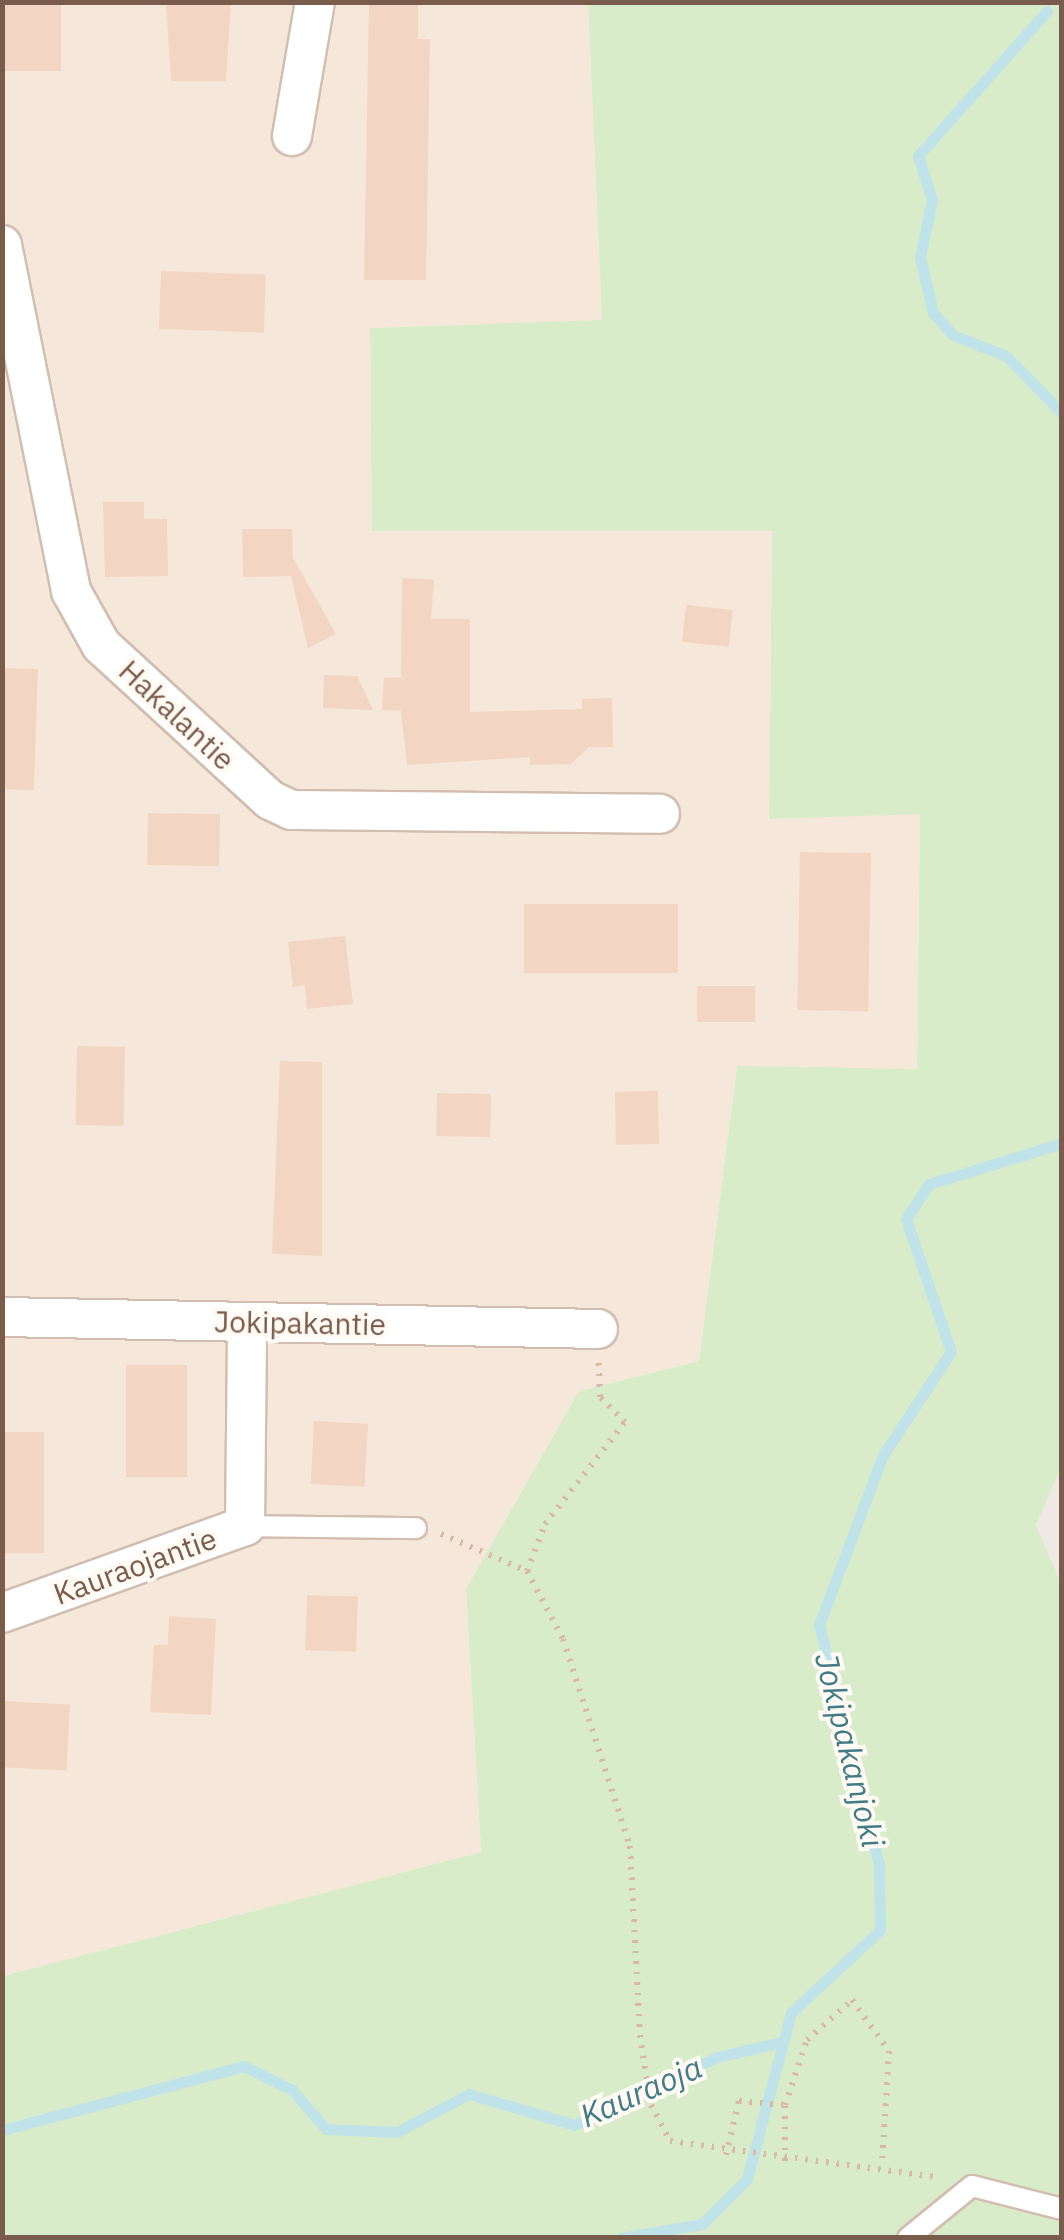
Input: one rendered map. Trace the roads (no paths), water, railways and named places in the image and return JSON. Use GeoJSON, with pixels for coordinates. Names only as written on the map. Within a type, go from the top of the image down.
{"type":"FeatureCollection","features":[{"type":"Feature","properties":{"kind":"street"},"geometry":{"type":"LineString","coordinates":[[292,136],[315,2]]}},
{"type":"Feature","properties":{"kind":"street","name":"Hakalantie"},"geometry":{"type":"LineString","coordinates":[[2,245],[71,591],[101,644],[270,800],[291,810],[660,814]]}},
{"type":"Feature","properties":{"kind":"street","name":"Jokipakantie"},"geometry":{"type":"LineString","coordinates":[[2,1317],[598,1329]]}},
{"type":"Feature","properties":{"kind":"street","name":"Kauraojantie"},"geometry":{"type":"LineString","coordinates":[[2,1613],[245,1526],[247,1322]]}},
{"type":"Feature","properties":{"kind":"lane"},"geometry":{"type":"LineString","coordinates":[[245,1526],[416,1528]]}},
{"type":"Feature","properties":{"kind":"lane"},"geometry":{"type":"LineString","coordinates":[[908,2238],[972,2186],[1062,2209]]}},
{"type":"Feature","properties":{"kind":"waterway","name":"Jokipakanjoki"},"geometry":{"type":"LineString","coordinates":[[1047,11],[918,156],[932,200],[920,257],[933,313],[953,335],[1006,356],[1062,413]]}},
{"type":"Feature","properties":{"kind":"waterway","name":"Jokipakanjoki"},"geometry":{"type":"LineString","coordinates":[[621,2238],[702,2224],[747,2179],[791,2013],[880,1930],[879,1865],[819,1625],[883,1455],[951,1352],[906,1219],[929,1184],[1062,1143]]}},
{"type":"Feature","properties":{"kind":"waterway","name":"Kauraoja"},"geometry":{"type":"LineString","coordinates":[[2,2130],[244,2066],[292,2090],[326,2129],[397,2132],[469,2094],[574,2125],[717,2057],[782,2042]]}}]}
